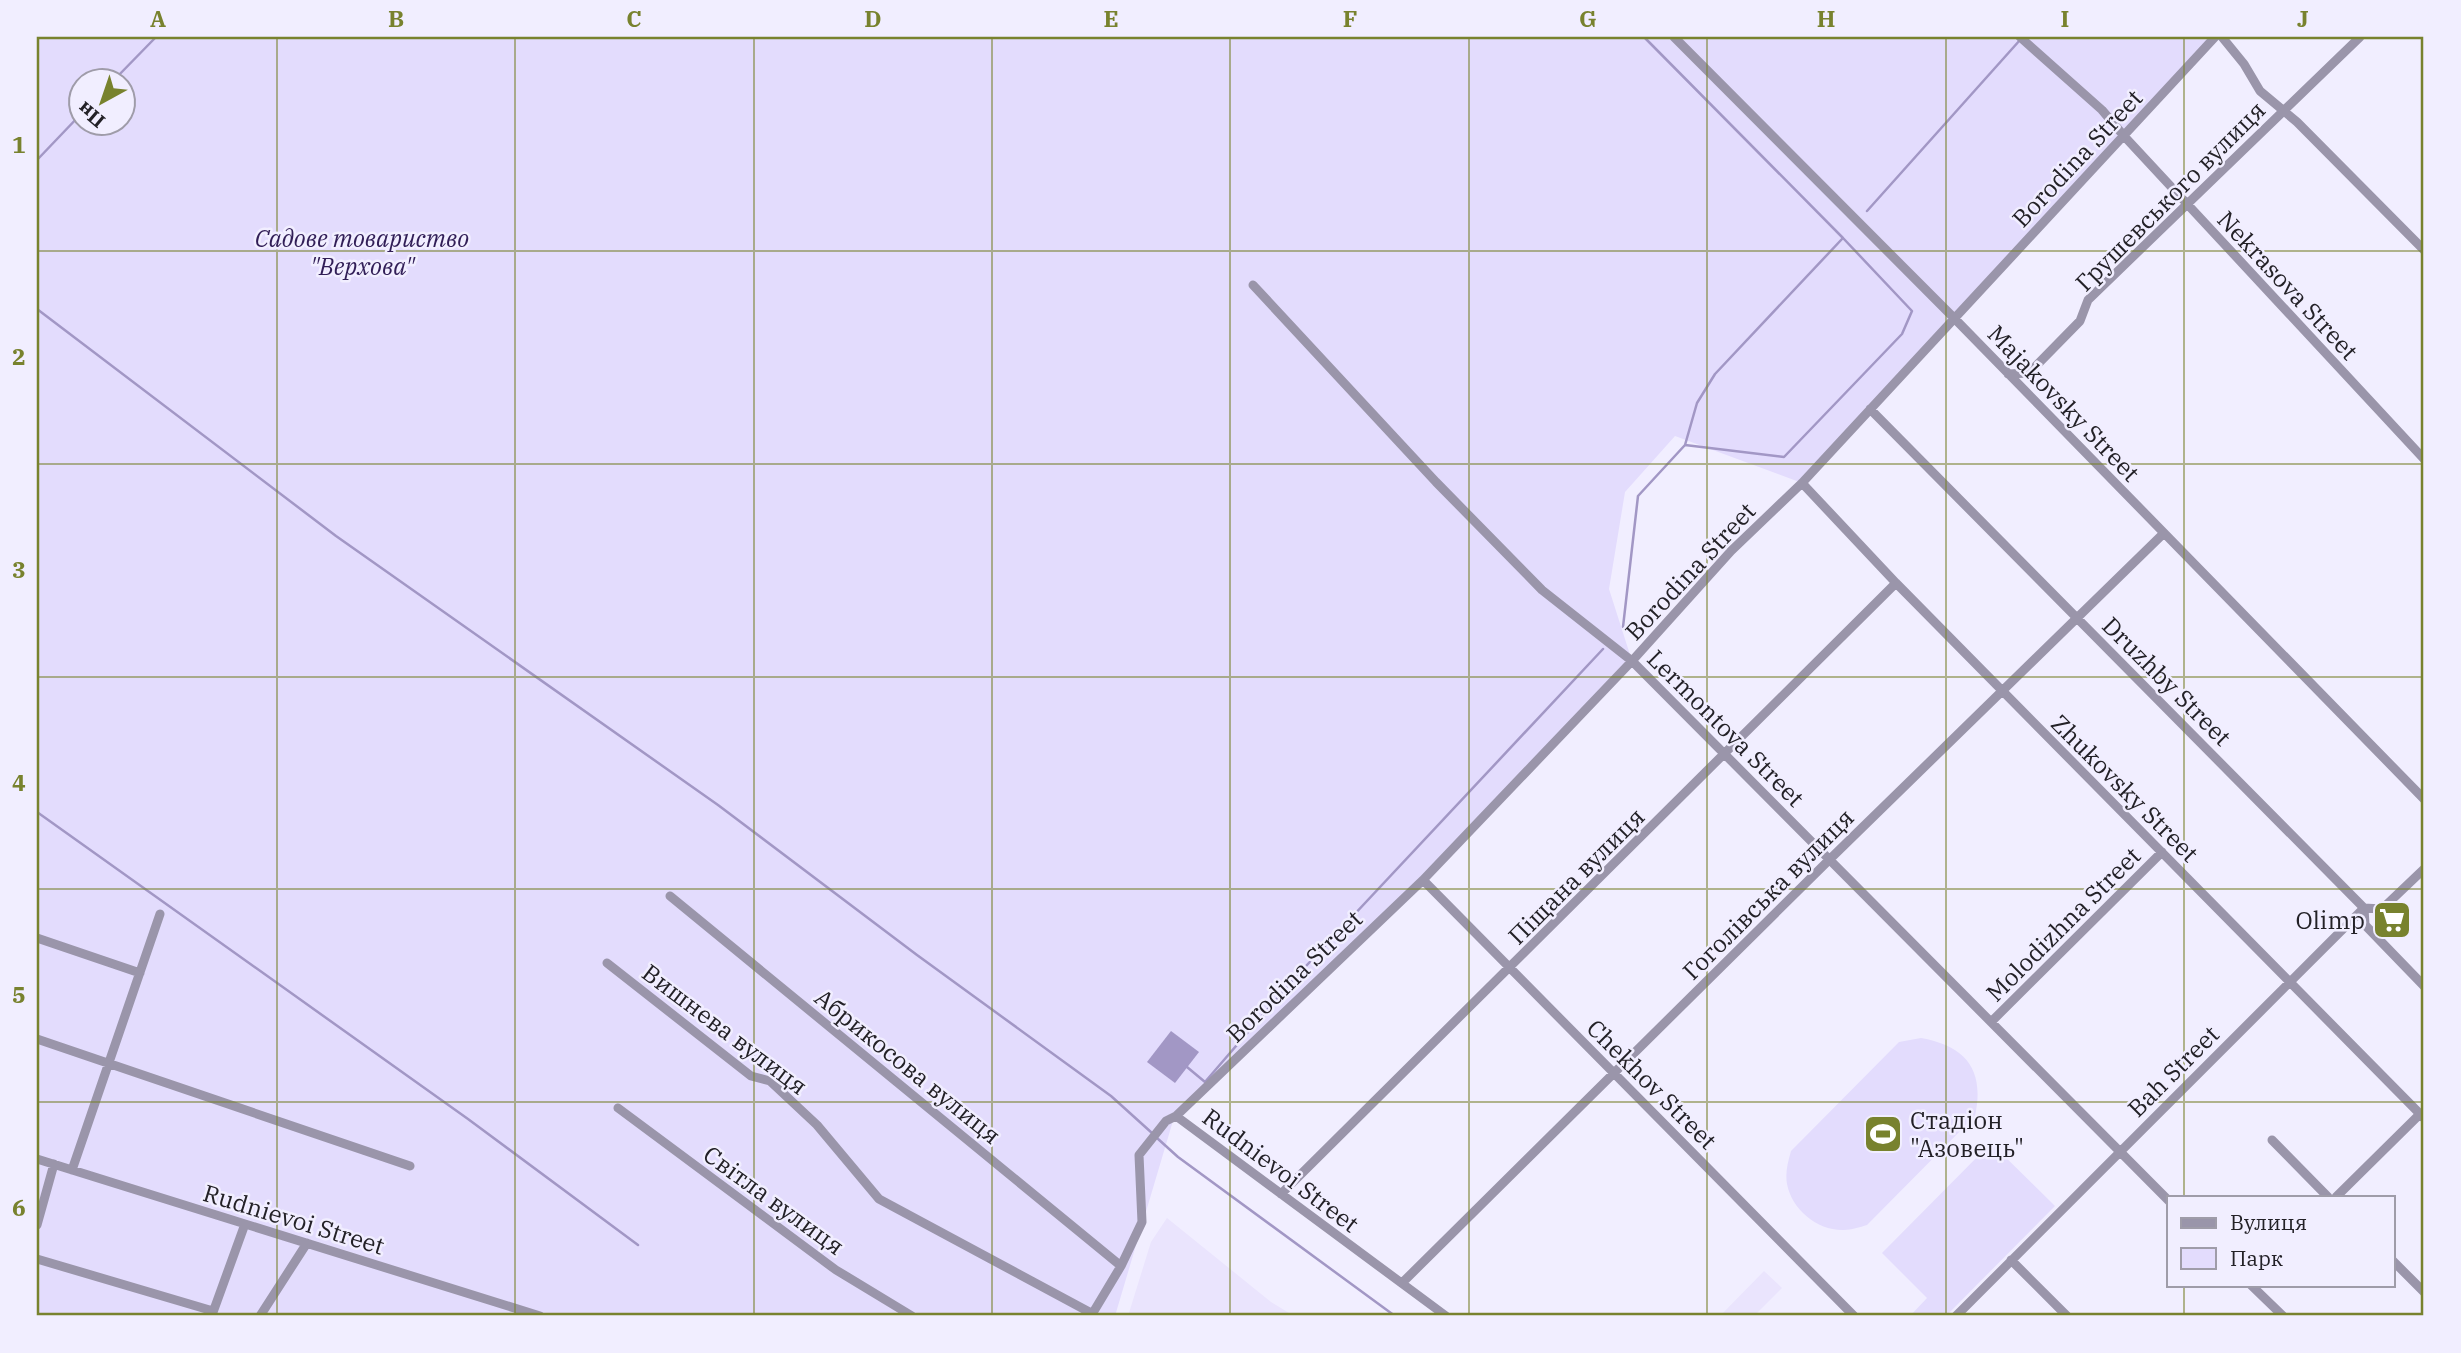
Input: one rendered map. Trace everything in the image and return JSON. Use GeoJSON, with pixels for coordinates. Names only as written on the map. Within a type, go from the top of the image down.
{"type":"FeatureCollection","features":[{"type":"Feature","properties":{"kind":"street","name":"Majakovsky Street"},"geometry":{"type":"LineString","coordinates":[[1674,37],[1954,318],[2424,799]]}},
{"type":"Feature","properties":{"kind":"street","name":"Nekrasova Street"},"geometry":{"type":"LineString","coordinates":[[2020,37],[2102,110],[2424,459]]}},
{"type":"Feature","properties":{"kind":"street","name":"Borodina Street"},"geometry":{"type":"LineString","coordinates":[[1176,1116],[1423,880],[1632,661],[1731,551],[1802,483],[2215,37]]}},
{"type":"Feature","properties":{"kind":"street"},"geometry":{"type":"LineString","coordinates":[[2222,37],[2244,64],[2260,91],[2297,121],[2424,250]]}},
{"type":"Feature","properties":{"kind":"street","name":"Грушевського вулиця"},"geometry":{"type":"LineString","coordinates":[[2008,374],[2029,373],[2080,321],[2088,300],[2360,37]]}},
{"type":"Feature","properties":{"kind":"street","name":"Lermontova Street"},"geometry":{"type":"LineString","coordinates":[[1253,285],[1436,482],[1542,590],[1632,661],[2167,1200]]}},
{"type":"Feature","properties":{"kind":"street","name":"Druzhby Street"},"geometry":{"type":"LineString","coordinates":[[1870,408],[2364,908],[2365,926],[2424,986]]}},
{"type":"Feature","properties":{"kind":"street","name":"Zhukovsky Street"},"geometry":{"type":"LineString","coordinates":[[1802,483],[1896,583],[2422,1116]]}},
{"type":"Feature","properties":{"kind":"street","name":"Гоголівська вулиця"},"geometry":{"type":"LineString","coordinates":[[1402,1283],[2164,533]]}},
{"type":"Feature","properties":{"kind":"street","name":"Піщана вулиця"},"geometry":{"type":"LineString","coordinates":[[1281,1194],[1896,583]]}},
{"type":"Feature","properties":{"kind":"street","name":"Molodizhna Street"},"geometry":{"type":"LineString","coordinates":[[1991,1022],[2162,852]]}},
{"type":"Feature","properties":{"kind":"street","name":"Bah Street"},"geometry":{"type":"LineString","coordinates":[[1956,1316],[2364,908],[2382,909],[2424,869]]}},
{"type":"Feature","properties":{"kind":"street","name":"Chekhov Street"},"geometry":{"type":"LineString","coordinates":[[1423,880],[1854,1316]]}},
{"type":"Feature","properties":{"kind":"street","name":"Абрикосова вулиця"},"geometry":{"type":"LineString","coordinates":[[670,896],[1121,1266]]}},
{"type":"Feature","properties":{"kind":"street"},"geometry":{"type":"LineString","coordinates":[[72,1170],[160,914]]}},
{"type":"Feature","properties":{"kind":"street"},"geometry":{"type":"LineString","coordinates":[[37,938],[140,973]]}},
{"type":"Feature","properties":{"kind":"street","name":"Вишнева вулиця"},"geometry":{"type":"LineString","coordinates":[[607,963],[751,1076],[770,1082],[817,1125],[879,1199],[1092,1315]]}},
{"type":"Feature","properties":{"kind":"street"},"geometry":{"type":"LineString","coordinates":[[37,1039],[410,1167]]}},
{"type":"Feature","properties":{"kind":"street","name":"Світла вулиця"},"geometry":{"type":"LineString","coordinates":[[618,1108],[836,1270],[912,1316]]}},
{"type":"Feature","properties":{"kind":"street","name":"Rudnievoi Street"},"geometry":{"type":"LineString","coordinates":[[1092,1315],[1121,1266],[1142,1222],[1139,1155],[1166,1121],[1176,1116],[1446,1316]]}},
{"type":"Feature","properties":{"kind":"street"},"geometry":{"type":"LineString","coordinates":[[2337,1196],[2422,1116]]}},
{"type":"Feature","properties":{"kind":"street"},"geometry":{"type":"LineString","coordinates":[[2272,1140],[2327,1196]]}},
{"type":"Feature","properties":{"kind":"street","name":"Rudnievoi Street"},"geometry":{"type":"LineString","coordinates":[[37,1159],[540,1316]]}},
{"type":"Feature","properties":{"kind":"street"},"geometry":{"type":"LineString","coordinates":[[37,1225],[54,1164]]}},
{"type":"Feature","properties":{"kind":"street"},"geometry":{"type":"LineString","coordinates":[[37,1259],[212,1314],[245,1224]]}},
{"type":"Feature","properties":{"kind":"street"},"geometry":{"type":"LineString","coordinates":[[260,1316],[307,1243]]}},
{"type":"Feature","properties":{"kind":"street"},"geometry":{"type":"LineString","coordinates":[[2011,1260],[2067,1316]]}},
{"type":"Feature","properties":{"kind":"street"},"geometry":{"type":"LineString","coordinates":[[2394,1262],[2424,1292]]}},
{"type":"Feature","properties":{"kind":"street"},"geometry":{"type":"LineString","coordinates":[[2253,1286],[2283,1316]]}},
{"type":"Feature","properties":{"kind":"shaded area"},"geometry":{"type":"Polygon","coordinates":[[[1171,1031],[1199,1052],[1175,1083],[1147,1062],[1171,1031]]]}},
{"type":"Feature","properties":{"kind":"shaded area"},"geometry":{"type":"Polygon","coordinates":[[[1167,1218],[1271,1302],[1294,1316],[1128,1316],[1151,1242],[1167,1218]]]}},
{"type":"Feature","properties":{"kind":"shaded area"},"geometry":{"type":"Polygon","coordinates":[[[1764,1271],[1782,1288],[1754,1316],[1720,1316],[1764,1271]]]}},
{"type":"Feature","properties":{"kind":"green space","name":"Садове товариство \"Верхова\""},"geometry":{"type":"Polygon","coordinates":[[[37,37],[1672,37],[1952,319],[1802,483],[1675,436],[1625,492],[1609,589],[1632,661],[1423,880],[1175,1114],[1115,1316],[37,1316],[37,37]]]}},
{"type":"Feature","properties":{"kind":"green space"},"geometry":{"type":"Polygon","coordinates":[[[1676,37],[2215,37],[1954,316],[1676,37]]]}},
{"type":"Feature","properties":{"kind":"green space","name":"Стадіон \"Азовець\""},"geometry":{"type":"Polygon","coordinates":[[[1921,1038],[1950,1047],[1969,1063],[1977,1086],[1975,1116],[1867,1225],[1844,1230],[1816,1223],[1800,1210],[1790,1193],[1786,1175],[1791,1151],[1899,1042],[1921,1038]]]}},
{"type":"Feature","properties":{"kind":"green space"},"geometry":{"type":"Polygon","coordinates":[[[1991,1143],[2055,1206],[1946,1316],[1910,1316],[1927,1298],[1882,1253],[1991,1143]]]}},
{"type":"Feature","properties":{"kind":"waterway"},"geometry":{"type":"LineString","coordinates":[[128,66],[156,37]]}},
{"type":"Feature","properties":{"kind":"waterway"},"geometry":{"type":"LineString","coordinates":[[1623,627],[1638,496],[1685,445],[1784,457],[1902,334],[1912,311],[1644,37]]}},
{"type":"Feature","properties":{"kind":"waterway"},"geometry":{"type":"LineString","coordinates":[[1867,211],[2020,40]]}},
{"type":"Feature","properties":{"kind":"waterway"},"geometry":{"type":"LineString","coordinates":[[37,160],[66,130]]}},
{"type":"Feature","properties":{"kind":"waterway"},"geometry":{"type":"LineString","coordinates":[[1685,445],[1697,403],[1715,374],[1842,239]]}},
{"type":"Feature","properties":{"kind":"waterway"},"geometry":{"type":"LineString","coordinates":[[37,309],[336,536],[718,805],[917,955],[1111,1096],[1152,1133]]}},
{"type":"Feature","properties":{"kind":"waterway"},"geometry":{"type":"LineString","coordinates":[[1187,1067],[1205,1082],[1292,981],[1603,649]]}},
{"type":"Feature","properties":{"kind":"waterway"},"geometry":{"type":"LineString","coordinates":[[37,812],[468,1119],[638,1245]]}},
{"type":"Feature","properties":{"kind":"waterway"},"geometry":{"type":"LineString","coordinates":[[1157,1138],[1178,1157],[1395,1316]]}},
{"type":"Feature","properties":{"kind":"place","name":"Olimp"},"geometry":{"type":"Point","coordinates":[2392,920]}},
{"type":"Feature","properties":{"kind":"place","name":"Стадіон \"Азовець\""},"geometry":{"type":"Point","coordinates":[1883,1134]}}]}
